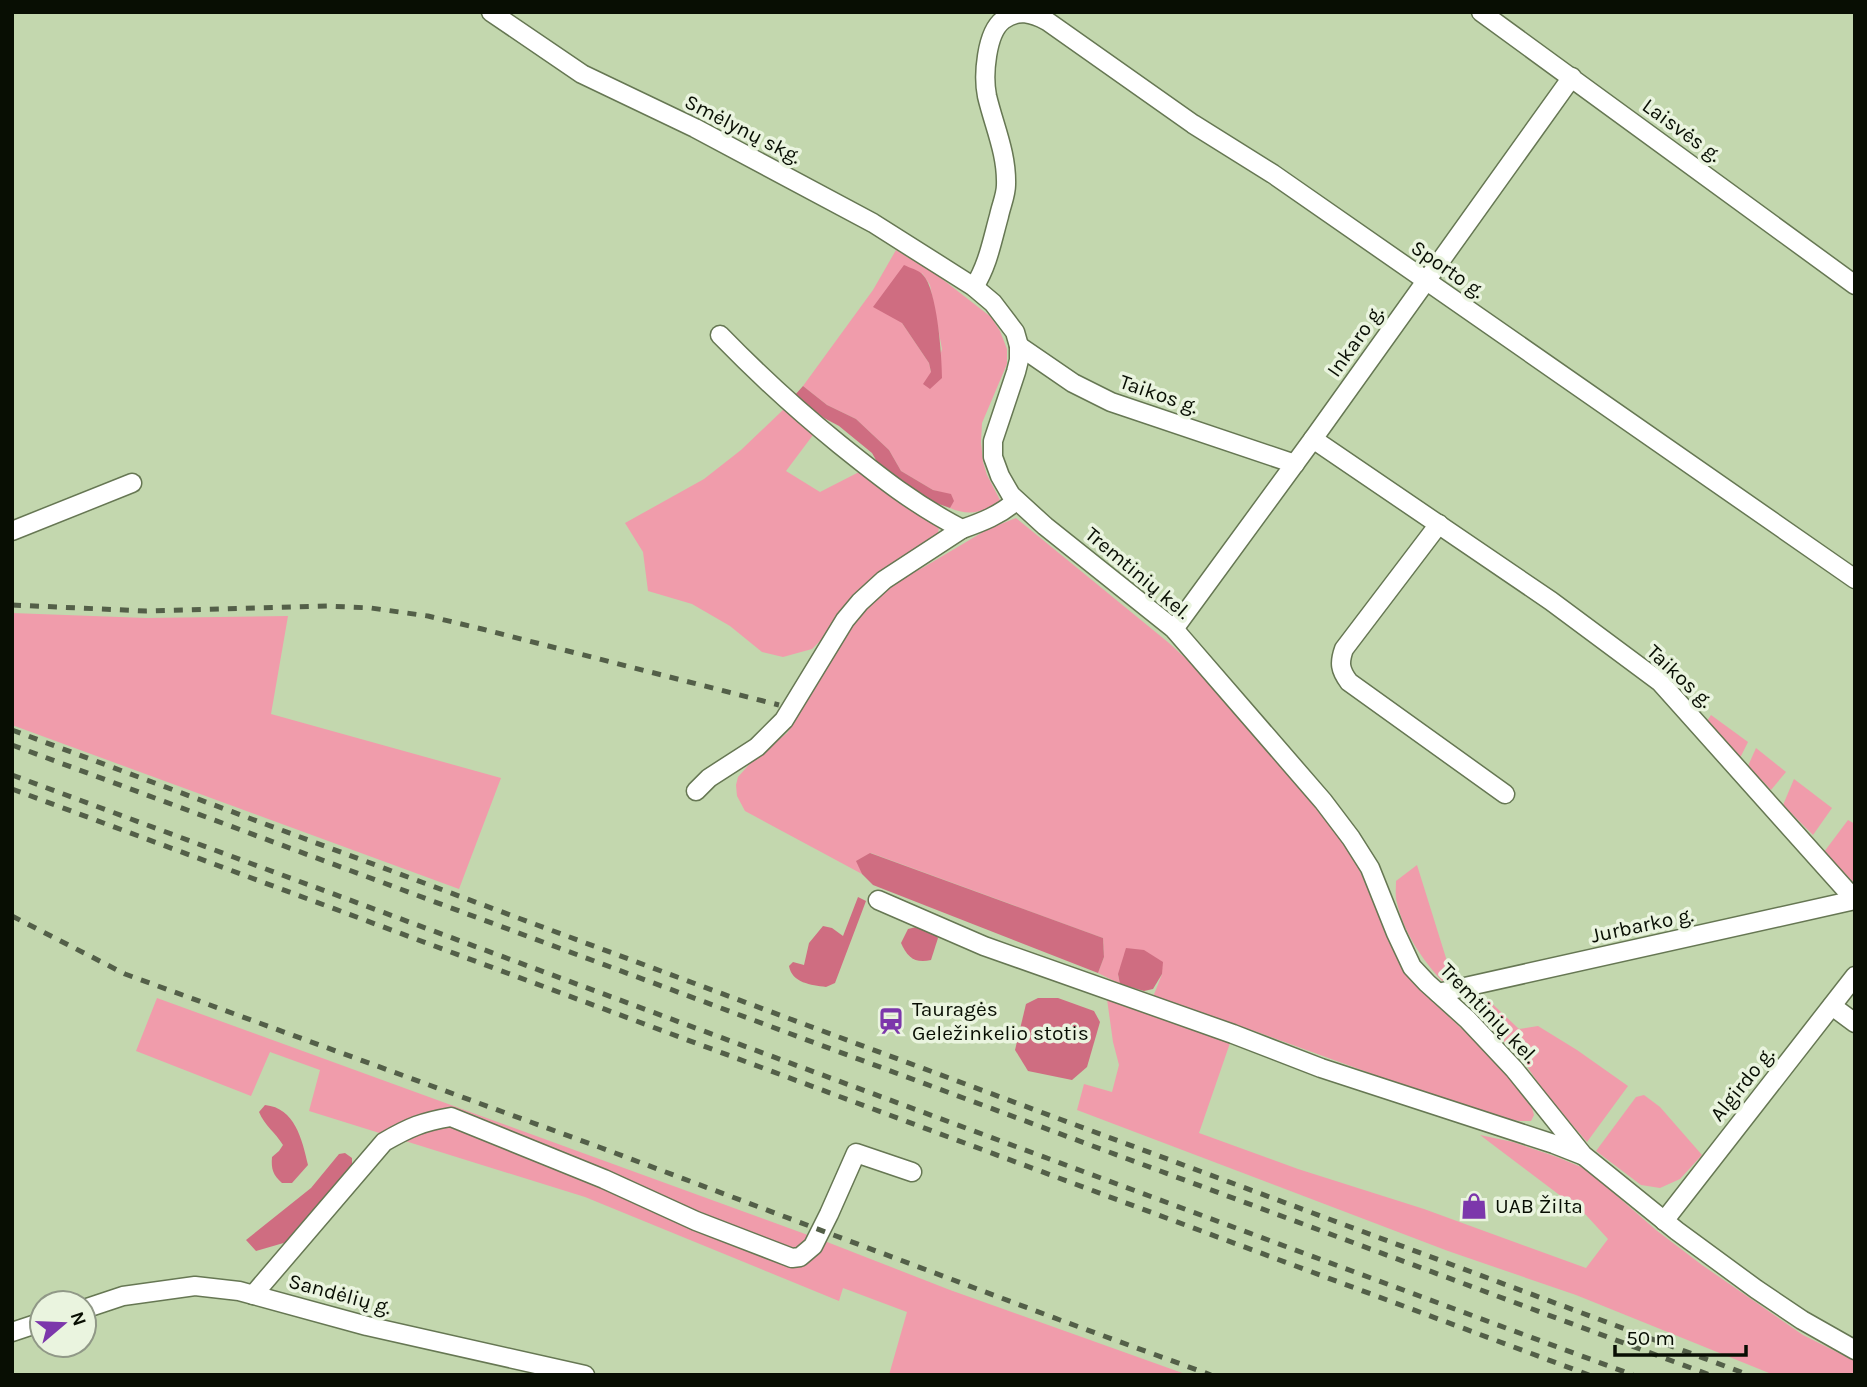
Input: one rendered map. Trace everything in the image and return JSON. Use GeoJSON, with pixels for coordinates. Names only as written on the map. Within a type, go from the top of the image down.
{"type":"FeatureCollection","features":[{"type":"Feature","properties":{"kind":"street","name":"Smėlynų skg."},"geometry":{"type":"LineString","coordinates":[[491,12],[582,74],[695,128],[861,217],[974,287]]}},
{"type":"Feature","properties":{"kind":"street","name":"Laisvės g."},"geometry":{"type":"LineString","coordinates":[[1481,12],[1855,285]]}},
{"type":"Feature","properties":{"kind":"street","name":"Sporto g."},"geometry":{"type":"LineString","coordinates":[[974,287],[984,271],[1006,188],[1006,164],[986,93],[989,44],[995,26],[1009,15],[1033,14],[1185,118],[1273,174],[1855,579]]}},
{"type":"Feature","properties":{"kind":"street","name":"Inkaro g."},"geometry":{"type":"LineString","coordinates":[[1174,629],[1572,77]]}},
{"type":"Feature","properties":{"kind":"street"},"geometry":{"type":"LineString","coordinates":[[974,287],[1005,317],[1015,332],[1019,346]]}},
{"type":"Feature","properties":{"kind":"street"},"geometry":{"type":"LineString","coordinates":[[720,335],[792,406],[887,483],[922,507],[962,529]]}},
{"type":"Feature","properties":{"kind":"street","name":"Taikos g."},"geometry":{"type":"LineString","coordinates":[[1019,346],[1073,383],[1111,402],[1294,464]]}},
{"type":"Feature","properties":{"kind":"street","name":"Tremtinių kel."},"geometry":{"type":"LineString","coordinates":[[1019,346],[1016,372],[993,441],[993,457],[1000,476],[1016,501],[1174,629],[1323,801],[1351,838],[1370,868],[1412,967],[1468,1020],[1514,1069],[1583,1155],[1664,1221],[1756,1289],[1802,1320],[1855,1350]]}},
{"type":"Feature","properties":{"kind":"street","name":"Taikos g."},"geometry":{"type":"LineString","coordinates":[[1313,439],[1551,601],[1660,682],[1855,900]]}},
{"type":"Feature","properties":{"kind":"street"},"geometry":{"type":"LineString","coordinates":[[12,531],[132,483]]}},
{"type":"Feature","properties":{"kind":"street"},"geometry":{"type":"LineString","coordinates":[[696,791],[709,778],[757,747],[784,720],[860,601],[884,580],[962,529],[989,519],[1016,501]]}},
{"type":"Feature","properties":{"kind":"street"},"geometry":{"type":"LineString","coordinates":[[1439,524],[1344,649],[1340,661],[1341,672],[1349,682],[1505,794]]}},
{"type":"Feature","properties":{"kind":"street","name":"Tremtinių kel."},"geometry":{"type":"LineString","coordinates":[[878,900],[998,951],[1234,1034],[1321,1068],[1583,1155]]}},
{"type":"Feature","properties":{"kind":"street","name":"Jurbarko g."},"geometry":{"type":"LineString","coordinates":[[1438,993],[1855,900]]}},
{"type":"Feature","properties":{"kind":"street","name":"Algirdo g."},"geometry":{"type":"LineString","coordinates":[[1664,1221],[1855,976]]}},
{"type":"Feature","properties":{"kind":"street"},"geometry":{"type":"LineString","coordinates":[[1832,1006],[1855,1023]]}},
{"type":"Feature","properties":{"kind":"street"},"geometry":{"type":"LineString","coordinates":[[1523,1135],[1531,1134],[1541,1127],[1544,1115],[1542,1105]]}},
{"type":"Feature","properties":{"kind":"street"},"geometry":{"type":"LineString","coordinates":[[253,1295],[384,1142],[410,1127],[428,1121],[451,1117],[604,1179],[696,1221],[792,1258],[800,1257],[813,1246],[856,1153],[912,1172]]}},
{"type":"Feature","properties":{"kind":"street","name":"Sandėlių g."},"geometry":{"type":"LineString","coordinates":[[98,1304],[123,1296],[195,1286],[239,1291],[368,1326],[584,1375]]}},
{"type":"Feature","properties":{"kind":"shaded area"},"geometry":{"type":"Polygon","coordinates":[[[896,250],[937,275],[991,317],[1000,331],[1007,349],[1007,364],[982,423],[983,462],[1000,500],[988,508],[970,512],[950,508],[953,501],[951,495],[933,490],[901,471],[889,450],[856,419],[827,405],[803,386],[873,290],[896,250]],[[922,273],[902,323],[929,363],[930,389],[942,349],[930,285],[922,273]]]}},
{"type":"Feature","properties":{"kind":"shaded area"},"geometry":{"type":"Polygon","coordinates":[[[904,265],[923,275],[935,308],[942,378],[930,389],[923,384],[931,372],[929,363],[902,323],[873,307],[904,265]]]}},
{"type":"Feature","properties":{"kind":"shaded area"},"geometry":{"type":"Polygon","coordinates":[[[803,386],[827,405],[856,419],[889,450],[901,471],[933,490],[951,494],[954,501],[950,508],[925,499],[880,467],[872,453],[795,395],[803,386]]]}},
{"type":"Feature","properties":{"kind":"shaded area"},"geometry":{"type":"Polygon","coordinates":[[[784,409],[813,435],[786,471],[820,492],[861,471],[912,511],[939,527],[938,533],[889,566],[855,596],[827,634],[812,649],[783,657],[762,652],[730,626],[692,604],[648,591],[643,552],[625,523],[704,479],[741,450],[784,409]]]}},
{"type":"Feature","properties":{"kind":"shaded area"},"geometry":{"type":"Polygon","coordinates":[[[1016,518],[1169,643],[1195,667],[1256,735],[1314,804],[1354,858],[1403,968],[1412,982],[1496,1061],[1532,1108],[1534,1115],[1531,1121],[1496,1117],[1153,997],[1162,974],[1118,974],[1120,984],[1098,973],[1104,957],[1103,938],[871,853],[857,861],[862,874],[745,811],[737,796],[738,777],[754,759],[787,733],[846,629],[887,587],[988,529],[1016,518]]]}},
{"type":"Feature","properties":{"kind":"shaded area"},"geometry":{"type":"Polygon","coordinates":[[[12,613],[146,618],[288,616],[271,714],[501,778],[459,889],[12,725],[12,613]]]}},
{"type":"Feature","properties":{"kind":"shaded area"},"geometry":{"type":"Polygon","coordinates":[[[1711,715],[1748,742],[1740,758],[1707,721],[1711,715]]]}},
{"type":"Feature","properties":{"kind":"shaded area"},"geometry":{"type":"Polygon","coordinates":[[[1756,748],[1786,772],[1771,790],[1748,766],[1756,748]]]}},
{"type":"Feature","properties":{"kind":"shaded area"},"geometry":{"type":"Polygon","coordinates":[[[1794,779],[1832,808],[1813,835],[1783,805],[1794,779]]]}},
{"type":"Feature","properties":{"kind":"shaded area"},"geometry":{"type":"Polygon","coordinates":[[[1848,820],[1855,824],[1855,884],[1824,852],[1848,820]]]}},
{"type":"Feature","properties":{"kind":"shaded area"},"geometry":{"type":"Polygon","coordinates":[[[870,853],[1103,938],[1104,957],[1098,973],[873,885],[862,874],[856,861],[870,853]]]}},
{"type":"Feature","properties":{"kind":"shaded area"},"geometry":{"type":"Polygon","coordinates":[[[1417,865],[1451,974],[1442,981],[1415,945],[1404,925],[1396,901],[1396,881],[1417,865]]]}},
{"type":"Feature","properties":{"kind":"shaded area"},"geometry":{"type":"Polygon","coordinates":[[[858,897],[866,901],[835,983],[826,987],[798,980],[789,966],[793,962],[804,965],[809,943],[823,926],[832,928],[843,936],[858,897]]]}},
{"type":"Feature","properties":{"kind":"shaded area"},"geometry":{"type":"Polygon","coordinates":[[[916,927],[933,931],[938,938],[931,960],[920,961],[912,958],[901,943],[908,929],[916,927]]]}},
{"type":"Feature","properties":{"kind":"shaded area"},"geometry":{"type":"Polygon","coordinates":[[[1126,948],[1144,950],[1163,962],[1162,974],[1153,989],[1144,991],[1120,984],[1118,974],[1126,948]]]}},
{"type":"Feature","properties":{"kind":"shaded area"},"geometry":{"type":"Polygon","coordinates":[[[1485,997],[1519,1029],[1538,1026],[1628,1086],[1587,1142],[1548,1097],[1521,1058],[1475,1013],[1472,1004],[1476,999],[1485,997]]]}},
{"type":"Feature","properties":{"kind":"shaded area"},"geometry":{"type":"Polygon","coordinates":[[[157,998],[1188,1375],[889,1375],[907,1312],[843,1288],[839,1301],[585,1197],[309,1111],[320,1070],[270,1052],[251,1096],[136,1051],[157,998]]]}},
{"type":"Feature","properties":{"kind":"shaded area"},"geometry":{"type":"Polygon","coordinates":[[[1038,998],[1058,998],[1094,1011],[1100,1022],[1087,1067],[1072,1080],[1028,1071],[1015,1050],[1026,1004],[1038,998]]]}},
{"type":"Feature","properties":{"kind":"shaded area"},"geometry":{"type":"Polygon","coordinates":[[[1107,999],[1230,1043],[1199,1133],[1298,1169],[1424,1209],[1586,1268],[1608,1239],[1586,1215],[1480,1135],[1513,1142],[1557,1157],[1586,1169],[1656,1230],[1803,1335],[1855,1361],[1855,1375],[1774,1375],[1576,1295],[1448,1251],[1077,1110],[1084,1084],[1112,1092],[1119,1065],[1107,999]]]}},
{"type":"Feature","properties":{"kind":"shaded area"},"geometry":{"type":"Polygon","coordinates":[[[1644,1095],[1660,1107],[1702,1155],[1680,1179],[1660,1188],[1641,1185],[1596,1151],[1636,1097],[1644,1095]]]}},
{"type":"Feature","properties":{"kind":"shaded area"},"geometry":{"type":"Polygon","coordinates":[[[265,1105],[284,1112],[300,1135],[308,1165],[292,1183],[282,1183],[273,1171],[272,1157],[283,1145],[259,1112],[265,1105]]]}},
{"type":"Feature","properties":{"kind":"shaded area"},"geometry":{"type":"Polygon","coordinates":[[[345,1153],[352,1158],[352,1166],[287,1242],[256,1251],[246,1240],[311,1188],[339,1154],[345,1153]]]}},
{"type":"Feature","properties":{"kind":"railway"},"geometry":{"type":"LineString","coordinates":[[12,605],[146,611],[327,606],[371,608],[428,616],[779,705]]}},
{"type":"Feature","properties":{"kind":"railway"},"geometry":{"type":"LineString","coordinates":[[12,730],[1749,1375]]}},
{"type":"Feature","properties":{"kind":"railway"},"geometry":{"type":"LineString","coordinates":[[12,745],[1710,1375]]}},
{"type":"Feature","properties":{"kind":"railway"},"geometry":{"type":"LineString","coordinates":[[12,775],[1633,1375]]}},
{"type":"Feature","properties":{"kind":"railway"},"geometry":{"type":"LineString","coordinates":[[12,789],[1589,1375]]}},
{"type":"Feature","properties":{"kind":"railway"},"geometry":{"type":"LineString","coordinates":[[12,916],[125,974],[1211,1375]]}},
{"type":"Feature","properties":{"kind":"place","name":"Tauragės Geležinkelio stotis"},"geometry":{"type":"Point","coordinates":[891,1021]}},
{"type":"Feature","properties":{"kind":"place","name":"UAB Žilta"},"geometry":{"type":"Point","coordinates":[1474,1206]}}]}
